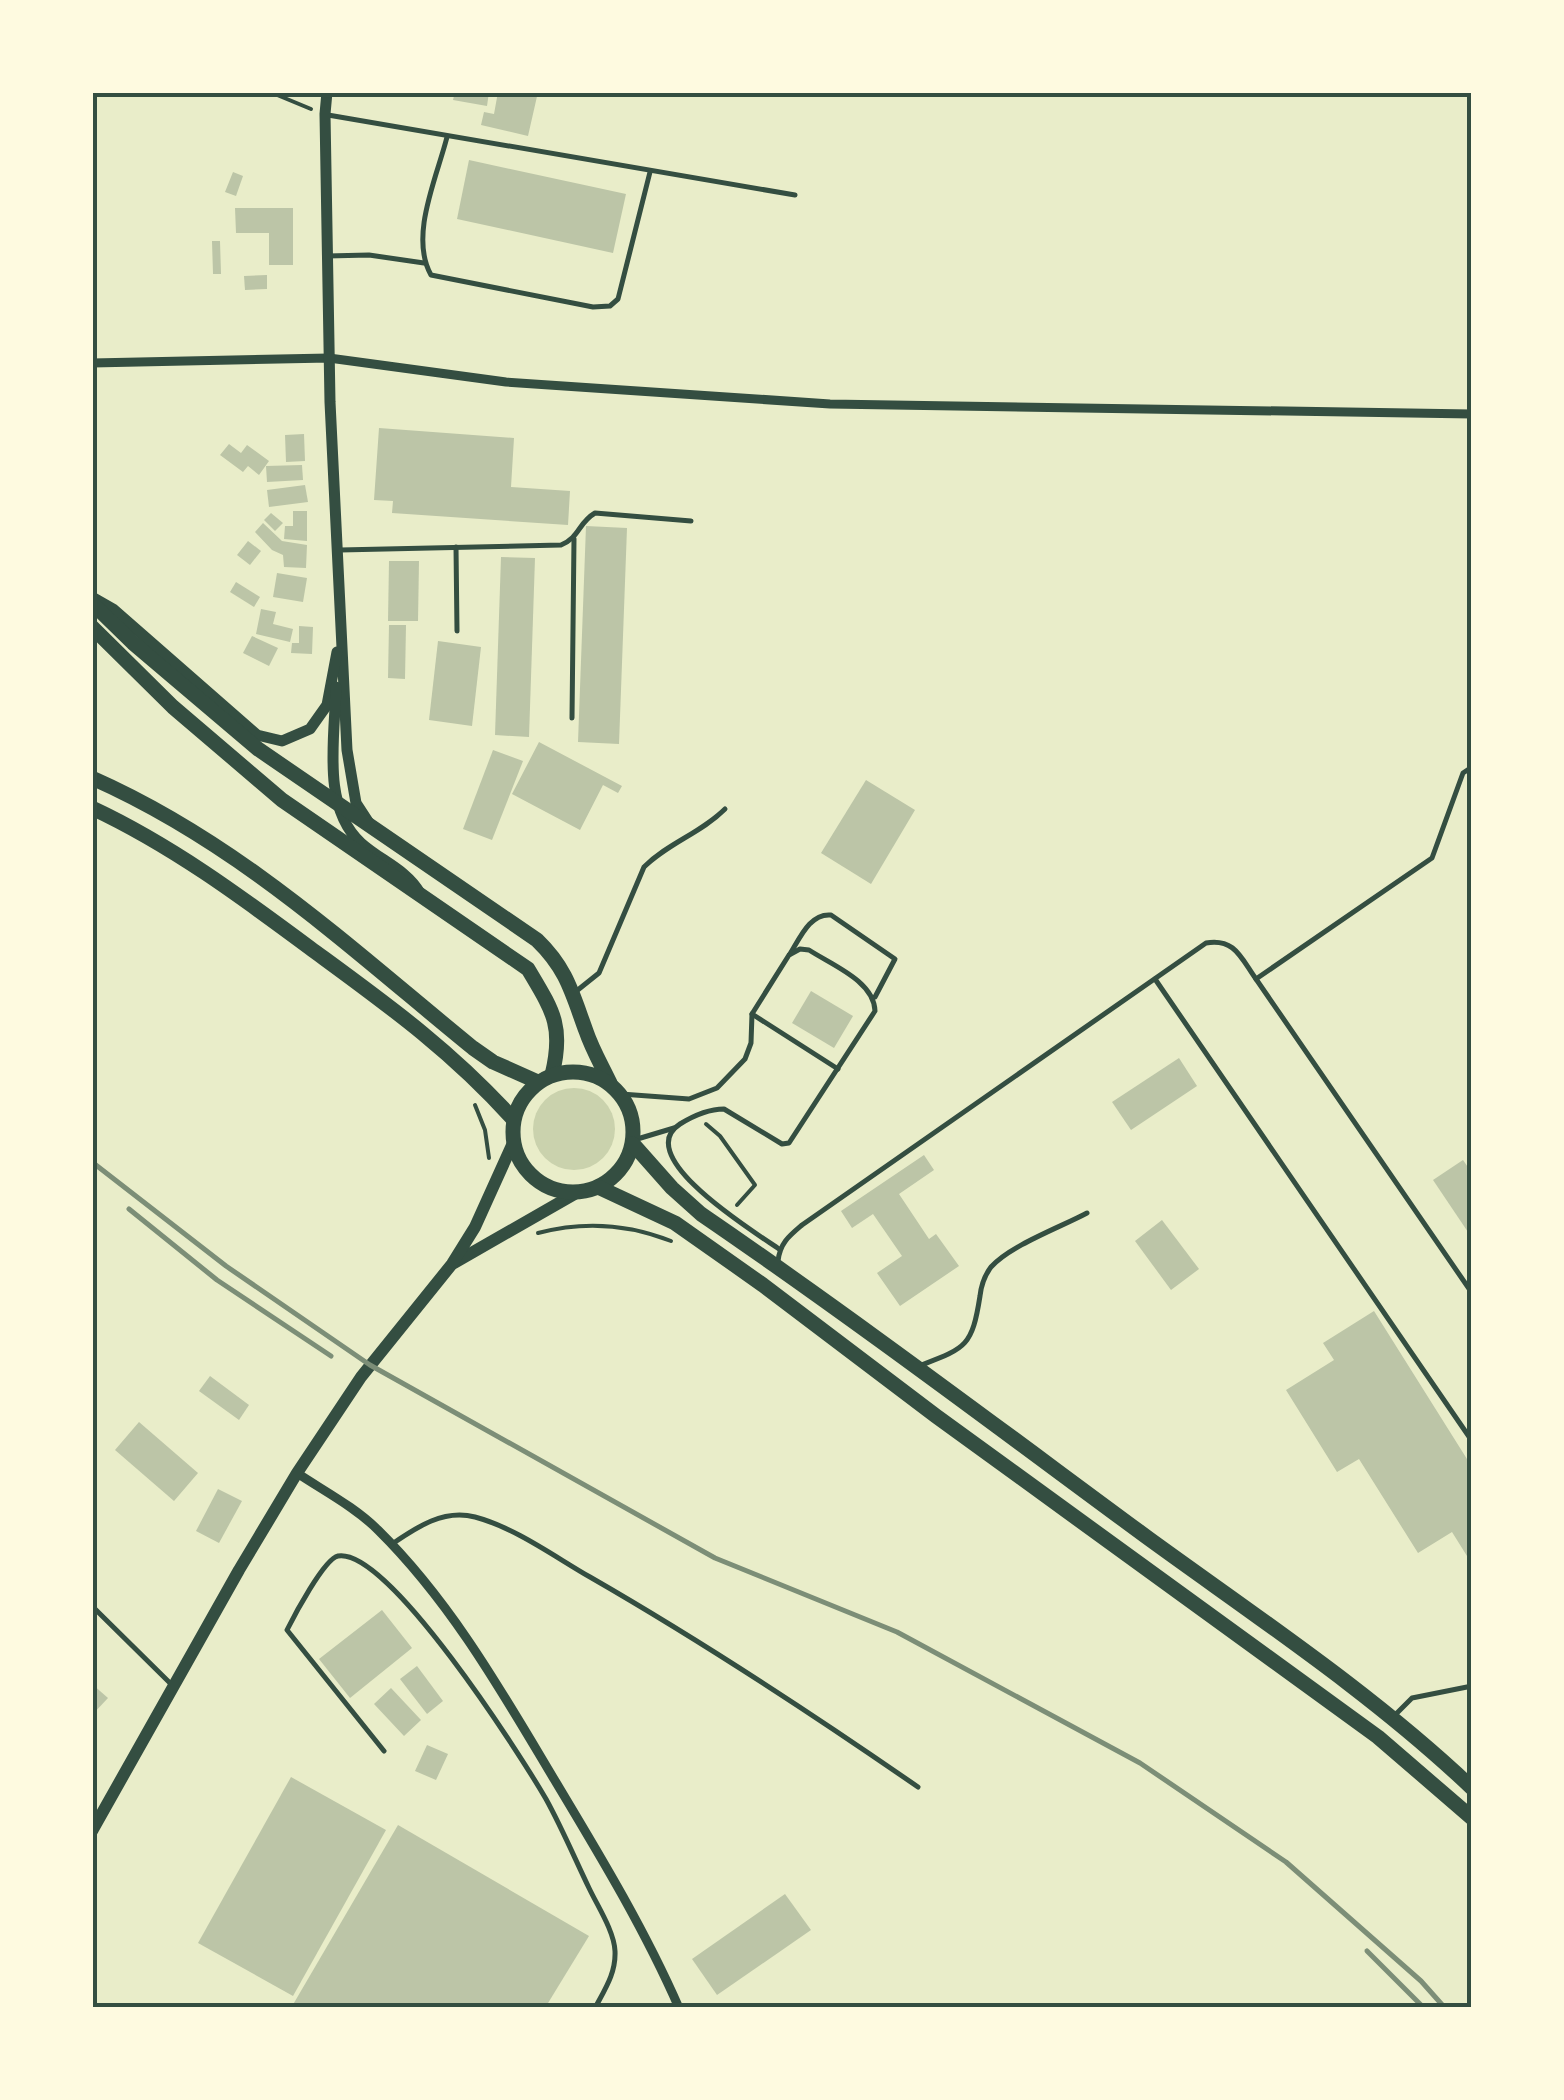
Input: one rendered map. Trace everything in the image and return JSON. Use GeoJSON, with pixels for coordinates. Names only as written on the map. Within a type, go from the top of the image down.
{"type":"FeatureCollection","features":[{"type":"Feature","properties":{"kind":"main road"},"geometry":{"type":"LineString","coordinates":[[92,600],[133,642],[258,748],[536,940],[556,959],[574,992],[586,1034],[630,1110],[633,1142],[626,1162],[614,1177],[598,1187],[578,1192],[452,1264]]}},
{"type":"Feature","properties":{"kind":"main road"},"geometry":{"type":"LineString","coordinates":[[92,627],[173,707],[282,800],[528,970],[550,1005],[559,1044],[545,1078],[518,1105],[513,1142],[476,1227],[452,1264],[361,1377],[297,1473],[238,1570],[92,1832]]}},
{"type":"Feature","properties":{"kind":"main road"},"geometry":{"type":"LineString","coordinates":[[92,778],[142,800],[253,868],[493,1062],[545,1078],[565,1071],[596,1075],[616,1089]]}},
{"type":"Feature","properties":{"kind":"main road"},"geometry":{"type":"LineString","coordinates":[[92,808],[180,856],[235,892],[415,1025],[464,1066],[514,1119]]}},
{"type":"Feature","properties":{"kind":"main road"},"geometry":{"type":"LineString","coordinates":[[513,1142],[530,1174],[544,1185],[578,1192]]}},
{"type":"Feature","properties":{"kind":"main road"},"geometry":{"type":"LineString","coordinates":[[633,1142],[687,1202],[1392,1718],[1472,1788]]}},
{"type":"Feature","properties":{"kind":"main road"},"geometry":{"type":"LineString","coordinates":[[598,1187],[676,1223],[763,1285],[936,1416],[1378,1737],[1472,1818]]}},
{"type":"Feature","properties":{"kind":"street"},"geometry":{"type":"LineString","coordinates":[[327,92],[324,114],[329,358],[347,750],[356,803],[374,831]]}},
{"type":"Feature","properties":{"kind":"street"},"geometry":{"type":"LineString","coordinates":[[92,363],[329,358],[506,382],[830,404],[1472,414]]}},
{"type":"Feature","properties":{"kind":"street"},"geometry":{"type":"LineString","coordinates":[[339,598],[334,773],[338,806],[359,842],[412,879],[424,899]]}},
{"type":"Feature","properties":{"kind":"street"},"geometry":{"type":"LineString","coordinates":[[92,600],[113,609],[257,735],[282,742],[310,730],[327,705],[337,652]]}},
{"type":"Feature","properties":{"kind":"street"},"geometry":{"type":"LineString","coordinates":[[297,1473],[339,1500],[392,1544],[426,1580],[505,1696],[654,1952],[679,2008]]}},
{"type":"Feature","properties":{"kind":"lane"},"geometry":{"type":"LineString","coordinates":[[324,114],[795,195]]}},
{"type":"Feature","properties":{"kind":"lane"},"geometry":{"type":"LineString","coordinates":[[448,136],[423,230],[424,263],[431,275],[592,307],[610,306],[618,298],[650,172]]}},
{"type":"Feature","properties":{"kind":"lane"},"geometry":{"type":"LineString","coordinates":[[326,256],[369,256],[424,263]]}},
{"type":"Feature","properties":{"kind":"lane"},"geometry":{"type":"LineString","coordinates":[[572,718],[574,539],[585,519],[595,513],[691,521]]}},
{"type":"Feature","properties":{"kind":"lane"},"geometry":{"type":"LineString","coordinates":[[337,550],[561,545],[574,539]]}},
{"type":"Feature","properties":{"kind":"lane"},"geometry":{"type":"LineString","coordinates":[[456,547],[457,631]]}},
{"type":"Feature","properties":{"kind":"lane"},"geometry":{"type":"LineString","coordinates":[[1256,979],[1432,858],[1463,773],[1472,768]]}},
{"type":"Feature","properties":{"kind":"lane"},"geometry":{"type":"LineString","coordinates":[[574,992],[599,974],[644,868],[657,854],[715,820],[725,809]]}},
{"type":"Feature","properties":{"kind":"lane"},"geometry":{"type":"LineString","coordinates":[[616,1089],[689,1100],[717,1088],[745,1059],[752,1014],[789,954],[822,914],[831,915],[895,959],[875,998],[876,1011],[790,1143],[782,1144],[724,1109],[699,1114],[674,1128],[633,1142]]}},
{"type":"Feature","properties":{"kind":"lane"},"geometry":{"type":"LineString","coordinates":[[777,1267],[779,1249],[786,1238],[1206,944],[1220,941],[1232,946],[1256,979],[1472,1292]]}},
{"type":"Feature","properties":{"kind":"lane"},"geometry":{"type":"LineString","coordinates":[[789,954],[810,950],[867,988],[875,998]]}},
{"type":"Feature","properties":{"kind":"lane"},"geometry":{"type":"LineString","coordinates":[[1155,980],[1472,1441]]}},
{"type":"Feature","properties":{"kind":"lane"},"geometry":{"type":"LineString","coordinates":[[752,1014],[839,1069]]}},
{"type":"Feature","properties":{"kind":"lane"},"geometry":{"type":"LineString","coordinates":[[674,1128],[668,1149],[673,1163],[697,1188],[779,1249]]}},
{"type":"Feature","properties":{"kind":"lane"},"geometry":{"type":"LineString","coordinates":[[916,1366],[963,1346],[974,1332],[981,1288],[990,1269],[1006,1255],[1088,1213]]}},
{"type":"Feature","properties":{"kind":"lane"},"geometry":{"type":"LineString","coordinates":[[392,1544],[418,1526],[444,1516],[475,1517],[523,1539],[785,1695],[918,1787]]}},
{"type":"Feature","properties":{"kind":"lane"},"geometry":{"type":"LineString","coordinates":[[384,1751],[287,1630],[323,1571],[340,1556],[358,1560],[379,1573],[416,1615],[492,1712],[548,1802],[616,1948],[612,1975],[595,2008]]}},
{"type":"Feature","properties":{"kind":"lane"},"geometry":{"type":"LineString","coordinates":[[92,1606],[174,1687]]}},
{"type":"Feature","properties":{"kind":"lane"},"geometry":{"type":"LineString","coordinates":[[1392,1718],[1412,1698],[1472,1686]]}},
{"type":"Feature","properties":{"kind":"path"},"geometry":{"type":"LineString","coordinates":[[270,92],[324,114]]}},
{"type":"Feature","properties":{"kind":"path"},"geometry":{"type":"LineString","coordinates":[[699,1114],[755,1185],[736,1207],[744,1214],[739,1220]]}},
{"type":"Feature","properties":{"kind":"path"},"geometry":{"type":"LineString","coordinates":[[488,1170],[489,1158]]}},
{"type":"Feature","properties":{"kind":"path"},"geometry":{"type":"LineString","coordinates":[[532,1235],[566,1227],[603,1225],[637,1230],[680,1246]]}},
{"type":"Feature","properties":{"kind":"green space"},"geometry":{"type":"Polygon","coordinates":[[[574,1088],[590,1091],[603,1100],[612,1113],[612,1145],[603,1158],[590,1167],[574,1170],[558,1167],[545,1158],[536,1145],[533,1129],[536,1113],[545,1100],[558,1091],[574,1088]]]}},
{"type":"Feature","properties":{"kind":"building"},"geometry":{"type":"Polygon","coordinates":[[[455,92],[489,92],[487,106],[453,100],[455,92]]]}},
{"type":"Feature","properties":{"kind":"building"},"geometry":{"type":"Polygon","coordinates":[[[498,92],[538,92],[528,136],[481,125],[484,112],[494,114],[498,92]]]}},
{"type":"Feature","properties":{"kind":"building"},"geometry":{"type":"Polygon","coordinates":[[[469,160],[626,194],[613,253],[457,219],[469,160]]]}},
{"type":"Feature","properties":{"kind":"building"},"geometry":{"type":"Polygon","coordinates":[[[233,172],[243,176],[236,196],[225,192],[233,172]]]}},
{"type":"Feature","properties":{"kind":"building"},"geometry":{"type":"Polygon","coordinates":[[[235,208],[293,208],[293,265],[269,265],[269,233],[236,233],[235,208]]]}},
{"type":"Feature","properties":{"kind":"building"},"geometry":{"type":"Polygon","coordinates":[[[212,241],[220,241],[221,274],[213,274],[212,241]]]}},
{"type":"Feature","properties":{"kind":"building"},"geometry":{"type":"Polygon","coordinates":[[[267,275],[267,289],[245,290],[244,276],[267,275]]]}},
{"type":"Feature","properties":{"kind":"building"},"geometry":{"type":"Polygon","coordinates":[[[379,428],[514,438],[511,487],[570,491],[568,525],[392,513],[393,501],[374,500],[379,428]]]}},
{"type":"Feature","properties":{"kind":"building"},"geometry":{"type":"Polygon","coordinates":[[[304,434],[305,461],[286,462],[285,435],[304,434]]]}},
{"type":"Feature","properties":{"kind":"building"},"geometry":{"type":"Polygon","coordinates":[[[229,444],[241,453],[247,445],[269,461],[259,475],[248,466],[243,472],[220,455],[229,444]]]}},
{"type":"Feature","properties":{"kind":"building"},"geometry":{"type":"Polygon","coordinates":[[[302,465],[303,480],[267,482],[266,466],[302,465]]]}},
{"type":"Feature","properties":{"kind":"building"},"geometry":{"type":"Polygon","coordinates":[[[305,485],[308,502],[269,507],[267,490],[305,485]]]}},
{"type":"Feature","properties":{"kind":"building"},"geometry":{"type":"Polygon","coordinates":[[[293,511],[307,511],[307,541],[284,539],[285,526],[293,526],[293,511]]]}},
{"type":"Feature","properties":{"kind":"building"},"geometry":{"type":"Polygon","coordinates":[[[271,513],[283,523],[275,531],[264,520],[271,513]]]}},
{"type":"Feature","properties":{"kind":"building"},"geometry":{"type":"Polygon","coordinates":[[[263,523],[282,541],[307,545],[306,568],[284,567],[283,555],[272,550],[255,532],[263,523]]]}},
{"type":"Feature","properties":{"kind":"building"},"geometry":{"type":"Polygon","coordinates":[[[586,526],[627,528],[619,744],[578,742],[586,526]]]}},
{"type":"Feature","properties":{"kind":"building"},"geometry":{"type":"Polygon","coordinates":[[[248,541],[261,551],[250,565],[237,555],[248,541]]]}},
{"type":"Feature","properties":{"kind":"building"},"geometry":{"type":"Polygon","coordinates":[[[501,557],[535,558],[529,737],[495,735],[501,557]]]}},
{"type":"Feature","properties":{"kind":"building"},"geometry":{"type":"Polygon","coordinates":[[[389,561],[419,561],[418,621],[388,621],[389,561]]]}},
{"type":"Feature","properties":{"kind":"building"},"geometry":{"type":"Polygon","coordinates":[[[277,573],[307,578],[303,602],[273,597],[277,573]]]}},
{"type":"Feature","properties":{"kind":"building"},"geometry":{"type":"Polygon","coordinates":[[[236,582],[260,597],[254,607],[230,592],[236,582]]]}},
{"type":"Feature","properties":{"kind":"building"},"geometry":{"type":"Polygon","coordinates":[[[261,609],[276,612],[273,624],[293,629],[290,642],[256,634],[261,609]]]}},
{"type":"Feature","properties":{"kind":"building"},"geometry":{"type":"Polygon","coordinates":[[[389,625],[406,625],[405,679],[388,678],[389,625]]]}},
{"type":"Feature","properties":{"kind":"building"},"geometry":{"type":"Polygon","coordinates":[[[299,626],[313,627],[312,654],[291,653],[292,643],[299,643],[299,626]]]}},
{"type":"Feature","properties":{"kind":"building"},"geometry":{"type":"Polygon","coordinates":[[[252,636],[278,648],[269,666],[243,653],[252,636]]]}},
{"type":"Feature","properties":{"kind":"building"},"geometry":{"type":"Polygon","coordinates":[[[438,641],[481,647],[472,726],[429,720],[438,641]]]}},
{"type":"Feature","properties":{"kind":"building"},"geometry":{"type":"Polygon","coordinates":[[[539,742],[622,786],[618,793],[603,785],[580,830],[512,794],[539,742]]]}},
{"type":"Feature","properties":{"kind":"building"},"geometry":{"type":"Polygon","coordinates":[[[493,750],[523,761],[492,840],[463,829],[493,750]]]}},
{"type":"Feature","properties":{"kind":"building"},"geometry":{"type":"Polygon","coordinates":[[[866,780],[915,810],[871,884],[821,853],[866,780]]]}},
{"type":"Feature","properties":{"kind":"building"},"geometry":{"type":"Polygon","coordinates":[[[811,991],[853,1016],[834,1048],[792,1023],[811,991]]]}},
{"type":"Feature","properties":{"kind":"building"},"geometry":{"type":"Polygon","coordinates":[[[1179,1058],[1197,1086],[1131,1130],[1112,1102],[1179,1058]]]}},
{"type":"Feature","properties":{"kind":"building"},"geometry":{"type":"Polygon","coordinates":[[[924,1155],[934,1170],[899,1194],[929,1239],[936,1234],[959,1266],[900,1306],[877,1273],[902,1256],[873,1214],[852,1228],[841,1211],[924,1155]]]}},
{"type":"Feature","properties":{"kind":"building"},"geometry":{"type":"Polygon","coordinates":[[[1463,1160],[1472,1173],[1472,1238],[1433,1180],[1463,1160]]]}},
{"type":"Feature","properties":{"kind":"building"},"geometry":{"type":"Polygon","coordinates":[[[1162,1220],[1199,1269],[1171,1290],[1135,1241],[1162,1220]]]}},
{"type":"Feature","properties":{"kind":"building"},"geometry":{"type":"Polygon","coordinates":[[[1374,1311],[1472,1467],[1472,1564],[1452,1532],[1418,1553],[1359,1459],[1337,1472],[1286,1390],[1334,1360],[1323,1343],[1374,1311]]]}},
{"type":"Feature","properties":{"kind":"building"},"geometry":{"type":"Polygon","coordinates":[[[210,1376],[249,1405],[239,1420],[199,1391],[210,1376]]]}},
{"type":"Feature","properties":{"kind":"building"},"geometry":{"type":"Polygon","coordinates":[[[139,1422],[198,1473],[174,1501],[115,1450],[139,1422]]]}},
{"type":"Feature","properties":{"kind":"building"},"geometry":{"type":"Polygon","coordinates":[[[218,1489],[242,1501],[219,1543],[196,1531],[218,1489]]]}},
{"type":"Feature","properties":{"kind":"building"},"geometry":{"type":"Polygon","coordinates":[[[382,1610],[412,1648],[350,1698],[319,1659],[382,1610]]]}},
{"type":"Feature","properties":{"kind":"building"},"geometry":{"type":"Polygon","coordinates":[[[417,1666],[443,1701],[427,1714],[400,1679],[417,1666]]]}},
{"type":"Feature","properties":{"kind":"building"},"geometry":{"type":"Polygon","coordinates":[[[92,1684],[108,1698],[92,1715],[92,1684]]]}},
{"type":"Feature","properties":{"kind":"building"},"geometry":{"type":"Polygon","coordinates":[[[391,1688],[421,1720],[404,1736],[374,1704],[391,1688]]]}},
{"type":"Feature","properties":{"kind":"building"},"geometry":{"type":"Polygon","coordinates":[[[427,1745],[448,1754],[436,1780],[415,1771],[427,1745]]]}},
{"type":"Feature","properties":{"kind":"building"},"geometry":{"type":"Polygon","coordinates":[[[291,1777],[386,1830],[293,1996],[198,1943],[291,1777]]]}},
{"type":"Feature","properties":{"kind":"building"},"geometry":{"type":"Polygon","coordinates":[[[398,1825],[589,1936],[545,2008],[291,2008],[398,1825]]]}},
{"type":"Feature","properties":{"kind":"building"},"geometry":{"type":"Polygon","coordinates":[[[785,1894],[811,1930],[717,1995],[692,1959],[785,1894]]]}},
{"type":"Feature","properties":{"kind":"railway"},"geometry":{"type":"LineString","coordinates":[[92,1162],[226,1266],[370,1365],[715,1558],[897,1632],[1140,1763],[1286,1862],[1421,1981],[1445,2008]]}},
{"type":"Feature","properties":{"kind":"railway"},"geometry":{"type":"LineString","coordinates":[[129,1209],[217,1280],[331,1356]]}},
{"type":"Feature","properties":{"kind":"railway"},"geometry":{"type":"LineString","coordinates":[[1367,1951],[1424,2008]]}}]}
